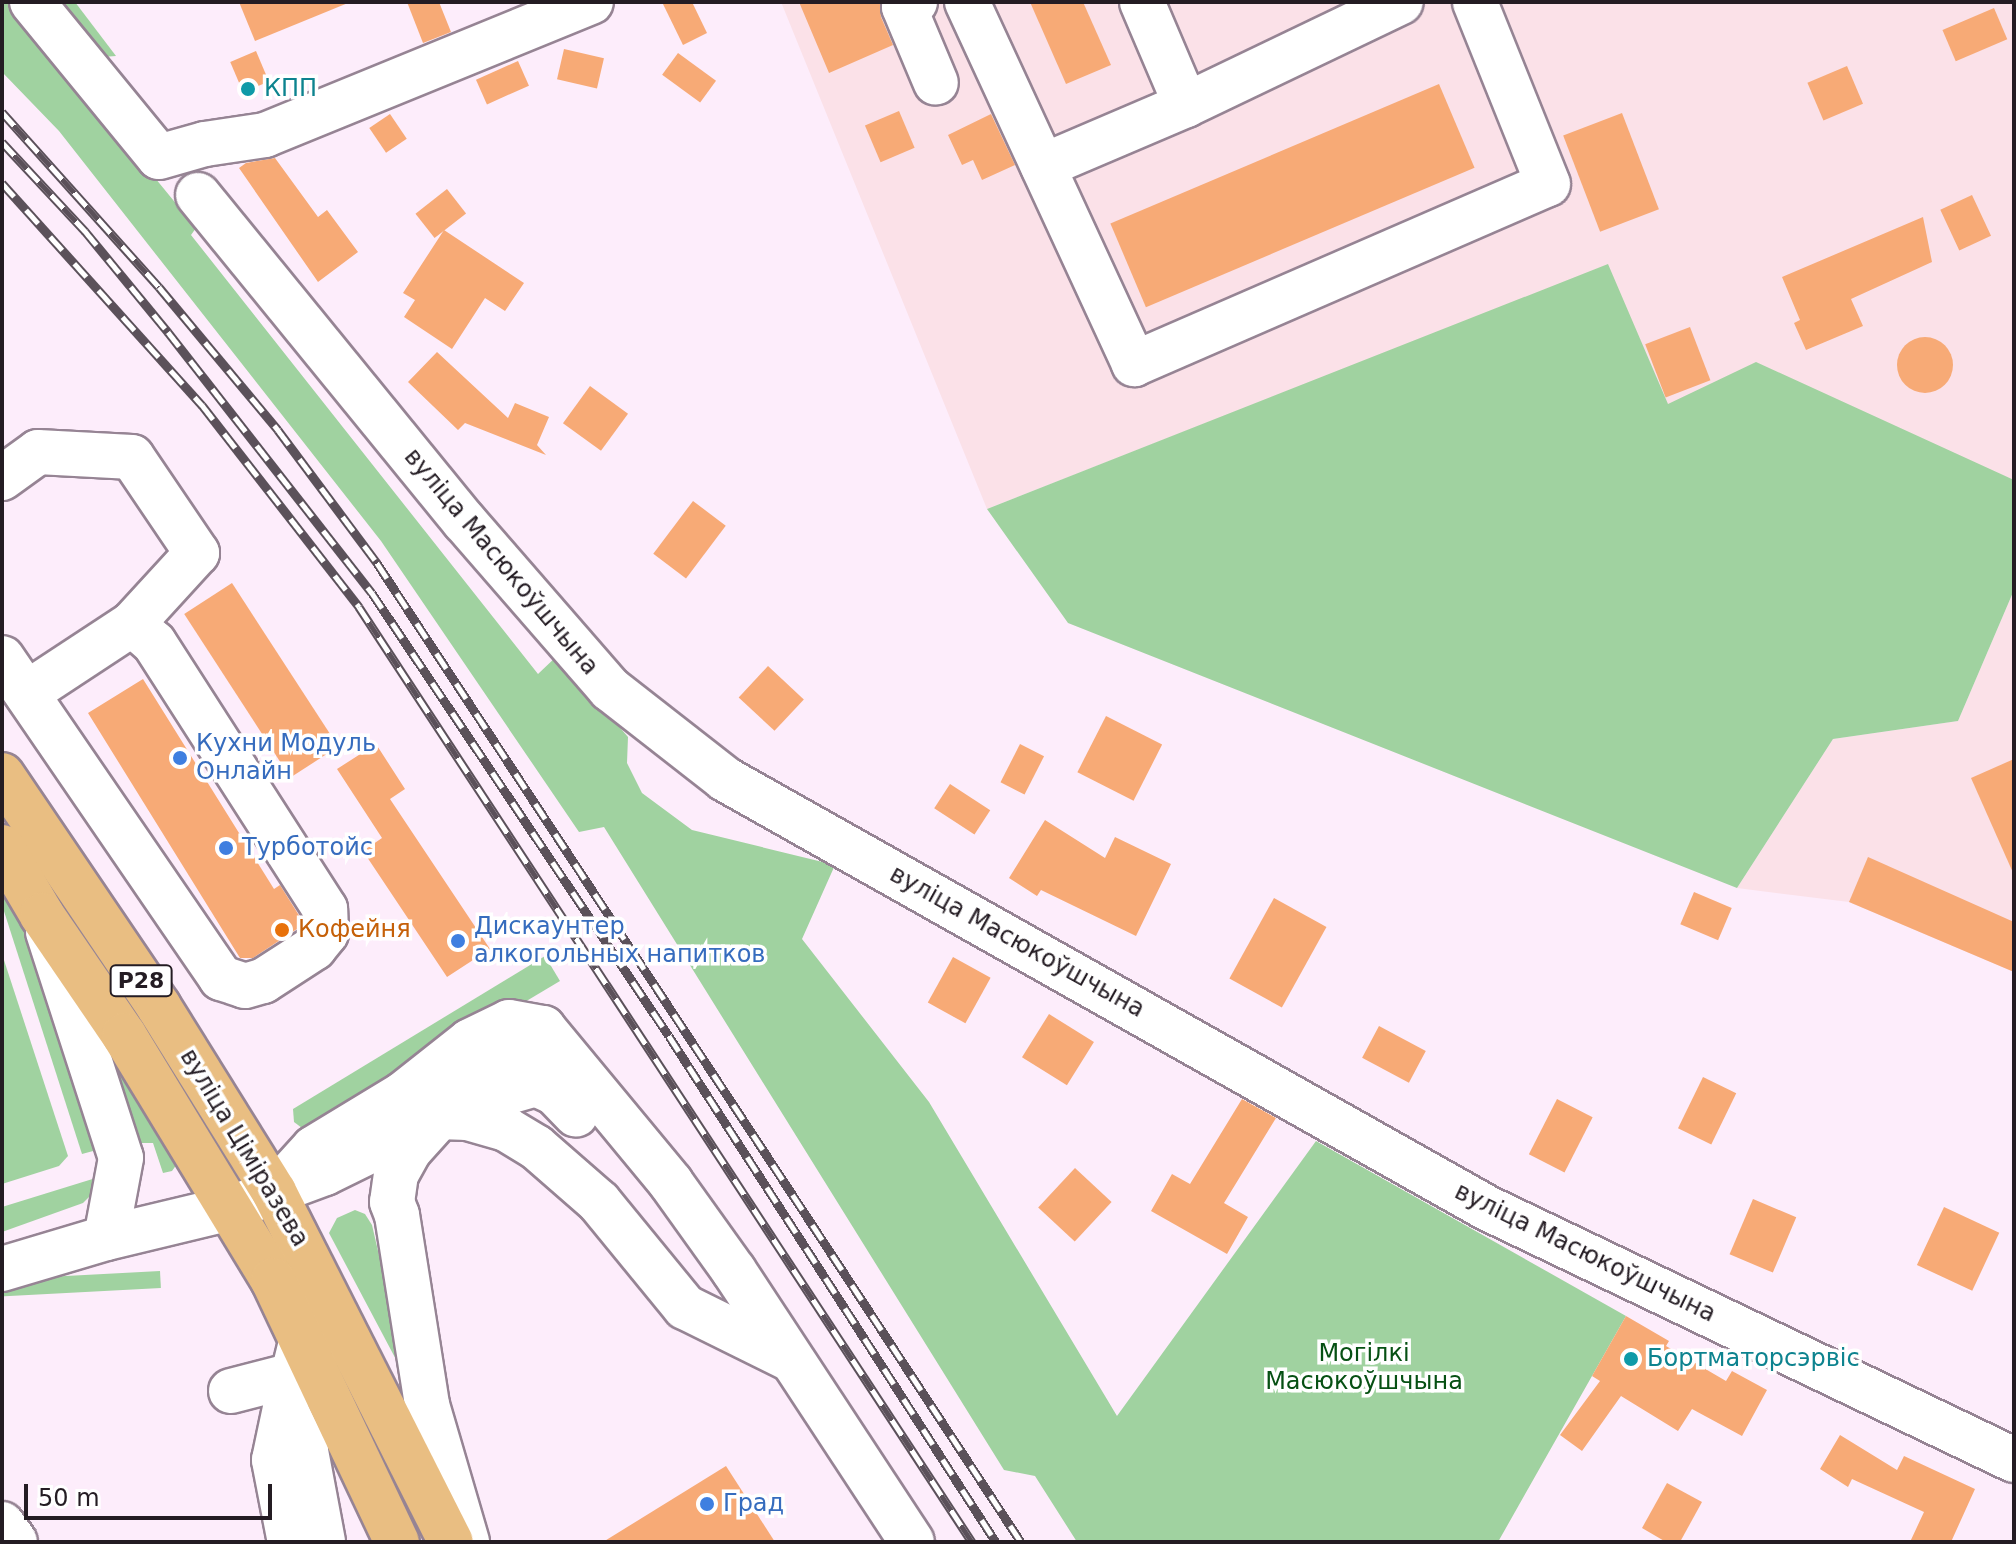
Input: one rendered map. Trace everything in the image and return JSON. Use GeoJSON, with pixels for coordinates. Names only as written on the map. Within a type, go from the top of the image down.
{"type":"FeatureCollection","features":[{"type":"Feature","properties":{"kind":"main road","name":"вуліца Ціміразева"},"geometry":{"type":"LineString","coordinates":[[2,775],[159,1007],[274,1192],[451,1542]]}},
{"type":"Feature","properties":{"kind":"main road","name":"вуліца Ціміразева"},"geometry":{"type":"LineString","coordinates":[[2,847],[42,915],[124,1035],[231,1208],[293,1374],[397,1542]]}},
{"type":"Feature","properties":{"kind":"street"},"geometry":{"type":"LineString","coordinates":[[32,2],[159,157],[205,144],[265,135],[591,2]]}},
{"type":"Feature","properties":{"kind":"street"},"geometry":{"type":"LineString","coordinates":[[915,2],[904,7],[936,83]]}},
{"type":"Feature","properties":{"kind":"street"},"geometry":{"type":"LineString","coordinates":[[967,2],[1134,364],[1548,184],[1475,2]]}},
{"type":"Feature","properties":{"kind":"street"},"geometry":{"type":"LineString","coordinates":[[1142,2],[1186,105]]}},
{"type":"Feature","properties":{"kind":"street"},"geometry":{"type":"LineString","coordinates":[[1043,166],[1186,105],[1401,2]]}},
{"type":"Feature","properties":{"kind":"street","name":"вуліца Масюкоўшчына"},"geometry":{"type":"LineString","coordinates":[[198,195],[464,521],[610,689],[725,779],[1487,1208],[2014,1460]]}},
{"type":"Feature","properties":{"kind":"street"},"geometry":{"type":"LineString","coordinates":[[2,478],[38,452],[132,457],[197,553],[132,624],[27,693]]}},
{"type":"Feature","properties":{"kind":"street"},"geometry":{"type":"LineString","coordinates":[[2,658],[221,978],[245,986],[263,981],[314,948],[326,933],[325,909],[154,643],[132,624]]}},
{"type":"Feature","properties":{"kind":"street"},"geometry":{"type":"LineString","coordinates":[[42,915],[121,1158],[106,1238]]}},
{"type":"Feature","properties":{"kind":"street"},"geometry":{"type":"LineString","coordinates":[[274,1192],[314,1148],[403,1094],[485,1032],[509,1022],[543,1028],[671,1183],[734,1271],[788,1358],[912,1542]]}},
{"type":"Feature","properties":{"kind":"street"},"geometry":{"type":"LineString","coordinates":[[403,1094],[501,1094],[536,1084],[555,1093],[579,1118],[671,1183]]}},
{"type":"Feature","properties":{"kind":"street"},"geometry":{"type":"LineString","coordinates":[[439,1117],[396,1174],[392,1202],[397,1215],[427,1405],[467,1542]]}},
{"type":"Feature","properties":{"kind":"street"},"geometry":{"type":"LineString","coordinates":[[2,1269],[106,1238],[231,1208],[325,1173],[439,1117],[468,1118],[506,1129],[536,1147],[599,1202],[685,1307],[788,1358]]}},
{"type":"Feature","properties":{"kind":"street"},"geometry":{"type":"LineString","coordinates":[[231,1391],[293,1374]]}},
{"type":"Feature","properties":{"kind":"street"},"geometry":{"type":"LineString","coordinates":[[266,1542],[261,1491],[274,1460],[293,1374]]}},
{"type":"Feature","properties":{"kind":"street"},"geometry":{"type":"LineString","coordinates":[[293,1374],[303,1542]]}},
{"type":"Feature","properties":{"kind":"street"},"geometry":{"type":"LineString","coordinates":[[293,1374],[323,1542]]}},
{"type":"Feature","properties":{"kind":"street"},"geometry":{"type":"LineString","coordinates":[[274,1460],[290,1542]]}},
{"type":"Feature","properties":{"kind":"street"},"geometry":{"type":"LineString","coordinates":[[2,1524],[15,1542]]}},
{"type":"Feature","properties":{"kind":"shaded area"},"geometry":{"type":"Polygon","coordinates":[[[781,2],[2014,2],[2014,480],[1995,472],[1668,405],[1517,301],[987,509],[781,2]]]}},
{"type":"Feature","properties":{"kind":"shaded area"},"geometry":{"type":"Polygon","coordinates":[[[2014,590],[2014,972],[1849,902],[1737,888],[1833,739],[1958,721],[2014,590]]]}},
{"type":"Feature","properties":{"kind":"green space","name":"Могілкі Масюкоўшчына"},"geometry":{"type":"Polygon","coordinates":[[[2,2],[11,2],[196,228],[191,235],[538,674],[558,655],[628,737],[627,763],[642,793],[692,830],[835,865],[802,939],[929,1102],[1117,1416],[1316,1141],[1626,1316],[1498,1542],[1077,1542],[1035,1476],[1004,1470],[604,827],[579,832],[381,541],[59,131],[2,72],[2,2]]]}},
{"type":"Feature","properties":{"kind":"green space"},"geometry":{"type":"Polygon","coordinates":[[[54,2],[75,2],[116,56],[103,57],[54,2]]]}},
{"type":"Feature","properties":{"kind":"green space"},"geometry":{"type":"Polygon","coordinates":[[[1608,264],[1668,404],[1756,362],[2014,480],[2014,590],[1958,721],[1833,739],[1737,888],[1068,623],[987,509],[1608,264]]]}},
{"type":"Feature","properties":{"kind":"green space"},"geometry":{"type":"Polygon","coordinates":[[[2,895],[46,950],[108,1147],[82,1154],[2,905],[2,895]]]}},
{"type":"Feature","properties":{"kind":"green space"},"geometry":{"type":"Polygon","coordinates":[[[2,954],[68,1156],[59,1166],[2,1184],[2,954]]]}},
{"type":"Feature","properties":{"kind":"green space"},"geometry":{"type":"Polygon","coordinates":[[[545,956],[560,981],[313,1128],[302,1128],[294,1122],[293,1109],[545,956]]]}},
{"type":"Feature","properties":{"kind":"green space"},"geometry":{"type":"Polygon","coordinates":[[[105,1049],[174,1155],[177,1164],[172,1171],[163,1173],[153,1143],[131,1143],[105,1049]]]}},
{"type":"Feature","properties":{"kind":"green space"},"geometry":{"type":"Polygon","coordinates":[[[99,1177],[95,1191],[83,1203],[2,1232],[2,1207],[99,1177]]]}},
{"type":"Feature","properties":{"kind":"green space"},"geometry":{"type":"Polygon","coordinates":[[[355,1210],[365,1214],[372,1225],[409,1384],[329,1233],[337,1218],[355,1210]]]}},
{"type":"Feature","properties":{"kind":"green space"},"geometry":{"type":"Polygon","coordinates":[[[160,1271],[161,1288],[2,1296],[2,1279],[160,1271]]]}},
{"type":"Feature","properties":{"kind":"building"},"geometry":{"type":"Polygon","coordinates":[[[239,2],[348,2],[348,3],[255,41],[239,2]]]}},
{"type":"Feature","properties":{"kind":"building"},"geometry":{"type":"Polygon","coordinates":[[[407,2],[439,2],[451,32],[423,43],[407,2]]]}},
{"type":"Feature","properties":{"kind":"building"},"geometry":{"type":"Polygon","coordinates":[[[662,2],[692,2],[707,33],[683,45],[662,2]]]}},
{"type":"Feature","properties":{"kind":"building"},"geometry":{"type":"Polygon","coordinates":[[[799,2],[880,2],[881,17],[893,45],[829,73],[799,2]]]}},
{"type":"Feature","properties":{"kind":"building"},"geometry":{"type":"Polygon","coordinates":[[[1030,2],[1083,2],[1111,65],[1066,84],[1030,2]]]}},
{"type":"Feature","properties":{"kind":"building"},"geometry":{"type":"Polygon","coordinates":[[[1994,8],[2007,39],[1956,61],[1942,30],[1994,8]]]}},
{"type":"Feature","properties":{"kind":"building"},"geometry":{"type":"Polygon","coordinates":[[[564,49],[604,58],[597,88],[557,79],[564,49]]]}},
{"type":"Feature","properties":{"kind":"building"},"geometry":{"type":"Polygon","coordinates":[[[256,51],[269,81],[243,92],[230,62],[256,51]]]}},
{"type":"Feature","properties":{"kind":"building"},"geometry":{"type":"Polygon","coordinates":[[[678,53],[716,81],[700,102],[662,75],[678,53]]]}},
{"type":"Feature","properties":{"kind":"building"},"geometry":{"type":"Polygon","coordinates":[[[518,61],[529,86],[487,104],[476,80],[518,61]]]}},
{"type":"Feature","properties":{"kind":"building"},"geometry":{"type":"Polygon","coordinates":[[[1847,66],[1863,104],[1823,121],[1807,83],[1847,66]]]}},
{"type":"Feature","properties":{"kind":"building"},"geometry":{"type":"Polygon","coordinates":[[[1439,84],[1475,168],[1146,307],[1110,223],[1439,84]]]}},
{"type":"Feature","properties":{"kind":"building"},"geometry":{"type":"Polygon","coordinates":[[[899,111],[915,148],[881,162],[865,125],[899,111]]]}},
{"type":"Feature","properties":{"kind":"building"},"geometry":{"type":"Polygon","coordinates":[[[1622,113],[1659,209],[1600,232],[1563,136],[1622,113]]]}},
{"type":"Feature","properties":{"kind":"building"},"geometry":{"type":"Polygon","coordinates":[[[390,114],[407,139],[386,153],[369,128],[390,114]]]}},
{"type":"Feature","properties":{"kind":"building"},"geometry":{"type":"Polygon","coordinates":[[[991,114],[1015,165],[982,180],[973,160],[962,165],[948,135],[991,114]]]}},
{"type":"Feature","properties":{"kind":"building"},"geometry":{"type":"Polygon","coordinates":[[[275,158],[318,217],[327,210],[358,252],[318,282],[239,168],[246,163],[275,158]]]}},
{"type":"Feature","properties":{"kind":"building"},"geometry":{"type":"Polygon","coordinates":[[[447,189],[466,213],[435,238],[415,214],[447,189]]]}},
{"type":"Feature","properties":{"kind":"building"},"geometry":{"type":"Polygon","coordinates":[[[1972,195],[1991,236],[1959,251],[1940,210],[1972,195]]]}},
{"type":"Feature","properties":{"kind":"building"},"geometry":{"type":"Polygon","coordinates":[[[1923,217],[1932,262],[1851,299],[1863,326],[1806,350],[1794,323],[1800,320],[1782,277],[1923,217]]]}},
{"type":"Feature","properties":{"kind":"building"},"geometry":{"type":"Polygon","coordinates":[[[444,230],[524,283],[505,311],[485,298],[452,349],[404,317],[415,300],[403,293],[444,230]]]}},
{"type":"Feature","properties":{"kind":"building"},"geometry":{"type":"Polygon","coordinates":[[[1690,327],[1710,380],[1666,397],[1645,344],[1690,327]]]}},
{"type":"Feature","properties":{"kind":"building"},"geometry":{"type":"Polygon","coordinates":[[[1925,337],[1945,345],[1953,365],[1945,385],[1925,393],[1905,385],[1897,365],[1905,345],[1925,337]]]}},
{"type":"Feature","properties":{"kind":"building"},"geometry":{"type":"Polygon","coordinates":[[[437,352],[508,418],[515,403],[549,417],[537,445],[546,455],[465,423],[458,430],[408,382],[437,352]]]}},
{"type":"Feature","properties":{"kind":"building"},"geometry":{"type":"Polygon","coordinates":[[[590,386],[628,414],[601,451],[563,423],[590,386]]]}},
{"type":"Feature","properties":{"kind":"building"},"geometry":{"type":"Polygon","coordinates":[[[693,501],[726,526],[686,578],[653,554],[693,501]]]}},
{"type":"Feature","properties":{"kind":"building"},"geometry":{"type":"Polygon","coordinates":[[[232,583],[338,747],[290,778],[184,614],[232,583]]]}},
{"type":"Feature","properties":{"kind":"building"},"geometry":{"type":"Polygon","coordinates":[[[768,666],[804,699],[775,731],[739,697],[768,666]]]}},
{"type":"Feature","properties":{"kind":"building"},"geometry":{"type":"Polygon","coordinates":[[[143,679],[274,889],[280,885],[300,917],[297,929],[253,958],[240,958],[88,713],[143,679]]]}},
{"type":"Feature","properties":{"kind":"building"},"geometry":{"type":"Polygon","coordinates":[[[1106,716],[1162,745],[1134,801],[1077,772],[1106,716]]]}},
{"type":"Feature","properties":{"kind":"building"},"geometry":{"type":"Polygon","coordinates":[[[376,744],[405,789],[390,799],[490,949],[447,977],[363,851],[382,838],[337,769],[376,744]]]}},
{"type":"Feature","properties":{"kind":"building"},"geometry":{"type":"Polygon","coordinates":[[[1020,744],[1044,756],[1025,795],[1000,782],[1020,744]]]}},
{"type":"Feature","properties":{"kind":"building"},"geometry":{"type":"Polygon","coordinates":[[[2014,759],[2014,875],[1971,778],[2014,759]]]}},
{"type":"Feature","properties":{"kind":"building"},"geometry":{"type":"Polygon","coordinates":[[[950,784],[990,810],[974,834],[934,808],[950,784]]]}},
{"type":"Feature","properties":{"kind":"building"},"geometry":{"type":"Polygon","coordinates":[[[1045,820],[1105,858],[1115,837],[1171,864],[1136,936],[1041,890],[1037,896],[1009,878],[1045,820]]]}},
{"type":"Feature","properties":{"kind":"building"},"geometry":{"type":"Polygon","coordinates":[[[1868,857],[2014,922],[2014,972],[1849,902],[1868,857]]]}},
{"type":"Feature","properties":{"kind":"building"},"geometry":{"type":"Polygon","coordinates":[[[1694,892],[1732,908],[1718,940],[1680,924],[1694,892]]]}},
{"type":"Feature","properties":{"kind":"building"},"geometry":{"type":"Polygon","coordinates":[[[1274,898],[1326,927],[1282,1008],[1229,978],[1274,898]]]}},
{"type":"Feature","properties":{"kind":"building"},"geometry":{"type":"Polygon","coordinates":[[[953,957],[991,978],[965,1023],[928,1002],[953,957]]]}},
{"type":"Feature","properties":{"kind":"building"},"geometry":{"type":"Polygon","coordinates":[[[1049,1014],[1094,1042],[1067,1085],[1022,1057],[1049,1014]]]}},
{"type":"Feature","properties":{"kind":"building"},"geometry":{"type":"Polygon","coordinates":[[[1379,1026],[1426,1051],[1409,1083],[1362,1058],[1379,1026]]]}},
{"type":"Feature","properties":{"kind":"building"},"geometry":{"type":"Polygon","coordinates":[[[1703,1077],[1736,1093],[1711,1144],[1678,1128],[1703,1077]]]}},
{"type":"Feature","properties":{"kind":"building"},"geometry":{"type":"Polygon","coordinates":[[[1242,1099],[1276,1118],[1224,1203],[1248,1217],[1227,1254],[1151,1211],[1172,1174],[1190,1184],[1242,1099]]]}},
{"type":"Feature","properties":{"kind":"building"},"geometry":{"type":"Polygon","coordinates":[[[1557,1099],[1593,1117],[1564,1172],[1529,1154],[1557,1099]]]}},
{"type":"Feature","properties":{"kind":"building"},"geometry":{"type":"Polygon","coordinates":[[[1075,1168],[1112,1202],[1075,1242],[1038,1207],[1075,1168]]]}},
{"type":"Feature","properties":{"kind":"building"},"geometry":{"type":"Polygon","coordinates":[[[1753,1199],[1796,1217],[1773,1273],[1730,1254],[1753,1199]]]}},
{"type":"Feature","properties":{"kind":"building"},"geometry":{"type":"Polygon","coordinates":[[[1944,1207],[1999,1233],[1972,1291],[1917,1265],[1944,1207]]]}},
{"type":"Feature","properties":{"kind":"building"},"geometry":{"type":"Polygon","coordinates":[[[1626,1316],[1669,1341],[1666,1346],[1726,1381],[1732,1371],[1767,1390],[1742,1436],[1692,1409],[1678,1431],[1621,1396],[1582,1451],[1560,1435],[1600,1381],[1592,1376],[1626,1316]]]}},
{"type":"Feature","properties":{"kind":"building"},"geometry":{"type":"Polygon","coordinates":[[[1840,1435],[1897,1470],[1904,1456],[1975,1489],[1951,1542],[1910,1542],[1924,1512],[1852,1479],[1848,1487],[1820,1469],[1840,1435]]]}},
{"type":"Feature","properties":{"kind":"building","name":"Град"},"geometry":{"type":"Polygon","coordinates":[[[726,1466],[775,1542],[603,1542],[726,1466]]]}},
{"type":"Feature","properties":{"kind":"building"},"geometry":{"type":"Polygon","coordinates":[[[1667,1483],[1702,1502],[1680,1542],[1666,1542],[1642,1528],[1667,1483]]]}},
{"type":"Feature","properties":{"kind":"railway"},"geometry":{"type":"LineString","coordinates":[[2,112],[159,287],[278,430],[377,563],[1021,1542]]}},
{"type":"Feature","properties":{"kind":"railway"},"geometry":{"type":"LineString","coordinates":[[2,142],[85,231],[168,332],[372,593],[669,1036],[996,1542]]}},
{"type":"Feature","properties":{"kind":"railway"},"geometry":{"type":"LineString","coordinates":[[2,183],[202,405],[359,607],[972,1542]]}},
{"type":"Feature","properties":{"kind":"place","name":"КПП"},"geometry":{"type":"Point","coordinates":[248,89]}},
{"type":"Feature","properties":{"kind":"place","name":"Кухни Модуль Онлайн"},"geometry":{"type":"Point","coordinates":[180,758]}},
{"type":"Feature","properties":{"kind":"place","name":"Турботойс"},"geometry":{"type":"Point","coordinates":[226,848]}},
{"type":"Feature","properties":{"kind":"place","name":"Кофейня"},"geometry":{"type":"Point","coordinates":[282,930]}},
{"type":"Feature","properties":{"kind":"place","name":"Дискаунтер алкогольных напитков"},"geometry":{"type":"Point","coordinates":[458,941]}},
{"type":"Feature","properties":{"kind":"place","name":"Бортматорсэрвіс"},"geometry":{"type":"Point","coordinates":[1631,1359]}},
{"type":"Feature","properties":{"kind":"place","name":"Град"},"geometry":{"type":"Point","coordinates":[707,1504]}}]}
